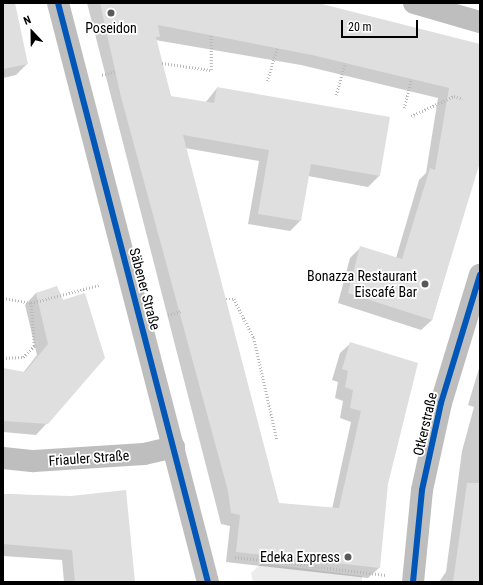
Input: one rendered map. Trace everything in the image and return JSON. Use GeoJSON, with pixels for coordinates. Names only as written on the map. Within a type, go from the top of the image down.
{"type":"FeatureCollection","features":[{"type":"Feature","properties":{"kind":"street","name":"Säbener Straße"},"geometry":{"type":"LineString","coordinates":[[58,3],[208,582]]}},
{"type":"Feature","properties":{"kind":"street"},"geometry":{"type":"LineString","coordinates":[[414,3],[480,22]]}},
{"type":"Feature","properties":{"kind":"street","name":"Otkerstraße"},"geometry":{"type":"LineString","coordinates":[[413,582],[422,490],[441,403],[474,318],[480,275]]}},
{"type":"Feature","properties":{"kind":"street","name":"Friauler Straße"},"geometry":{"type":"LineString","coordinates":[[3,458],[42,461],[144,454],[174,447]]}},
{"type":"Feature","properties":{"kind":"path"},"geometry":{"type":"LineString","coordinates":[[162,63],[211,70],[211,35]]}},
{"type":"Feature","properties":{"kind":"path"},"geometry":{"type":"LineString","coordinates":[[267,81],[277,48]]}},
{"type":"Feature","properties":{"kind":"path"},"geometry":{"type":"LineString","coordinates":[[336,95],[345,63]]}},
{"type":"Feature","properties":{"kind":"path"},"geometry":{"type":"LineString","coordinates":[[102,74],[115,72]]}},
{"type":"Feature","properties":{"kind":"path"},"geometry":{"type":"LineString","coordinates":[[404,108],[411,79]]}},
{"type":"Feature","properties":{"kind":"path"},"geometry":{"type":"LineString","coordinates":[[411,116],[454,96],[463,99]]}},
{"type":"Feature","properties":{"kind":"path"},"geometry":{"type":"LineString","coordinates":[[3,298],[31,303],[99,285]]}},
{"type":"Feature","properties":{"kind":"path"},"geometry":{"type":"LineString","coordinates":[[226,299],[234,299],[254,338],[277,439]]}},
{"type":"Feature","properties":{"kind":"path"},"geometry":{"type":"LineString","coordinates":[[3,358],[23,356],[34,346],[31,303]]}},
{"type":"Feature","properties":{"kind":"path"},"geometry":{"type":"LineString","coordinates":[[168,315],[181,311]]}},
{"type":"Feature","properties":{"kind":"path"},"geometry":{"type":"LineString","coordinates":[[235,557],[386,574]]}},
{"type":"Feature","properties":{"kind":"shaded area"},"geometry":{"type":"Polygon","coordinates":[[[262,563],[362,576],[362,582],[253,582],[251,573],[262,563]]]}},
{"type":"Feature","properties":{"kind":"building"},"geometry":{"type":"Polygon","coordinates":[[[3,3],[15,3],[28,64],[3,69],[3,3]]]}},
{"type":"Feature","properties":{"kind":"building"},"geometry":{"type":"Polygon","coordinates":[[[100,3],[318,3],[480,44],[480,162],[432,320],[348,293],[360,246],[402,259],[430,168],[435,170],[449,88],[312,55],[158,25],[160,37],[156,37],[171,96],[214,103],[217,87],[390,117],[380,176],[311,164],[301,221],[258,214],[269,150],[183,135],[279,503],[339,508],[361,411],[350,408],[353,390],[345,387],[348,371],[342,369],[350,342],[418,363],[388,484],[380,568],[236,552],[240,515],[231,513],[228,491],[121,97],[100,3]]]}},
{"type":"Feature","properties":{"kind":"building"},"geometry":{"type":"Polygon","coordinates":[[[57,286],[63,300],[85,293],[105,358],[48,424],[3,421],[3,368],[25,372],[48,344],[36,293],[57,286]]]}},
{"type":"Feature","properties":{"kind":"building"},"geometry":{"type":"Polygon","coordinates":[[[467,483],[480,483],[480,582],[453,582],[467,483]]]}},
{"type":"Feature","properties":{"kind":"building"},"geometry":{"type":"Polygon","coordinates":[[[126,490],[135,582],[75,582],[72,550],[3,544],[3,494],[71,496],[126,490]]]}},
{"type":"Feature","properties":{"kind":"cycle path"},"geometry":{"type":"LineString","coordinates":[[58,3],[208,582]]}},
{"type":"Feature","properties":{"kind":"cycle path"},"geometry":{"type":"LineString","coordinates":[[413,582],[422,490],[441,403],[480,275]]}},
{"type":"Feature","properties":{"kind":"place","name":"Poseidon"},"geometry":{"type":"Point","coordinates":[111,13]}},
{"type":"Feature","properties":{"kind":"place","name":"Bonazza Restaurant Eiscafé Bar"},"geometry":{"type":"Point","coordinates":[425,284]}},
{"type":"Feature","properties":{"kind":"place","name":"Edeka Express"},"geometry":{"type":"Point","coordinates":[348,557]}}]}
